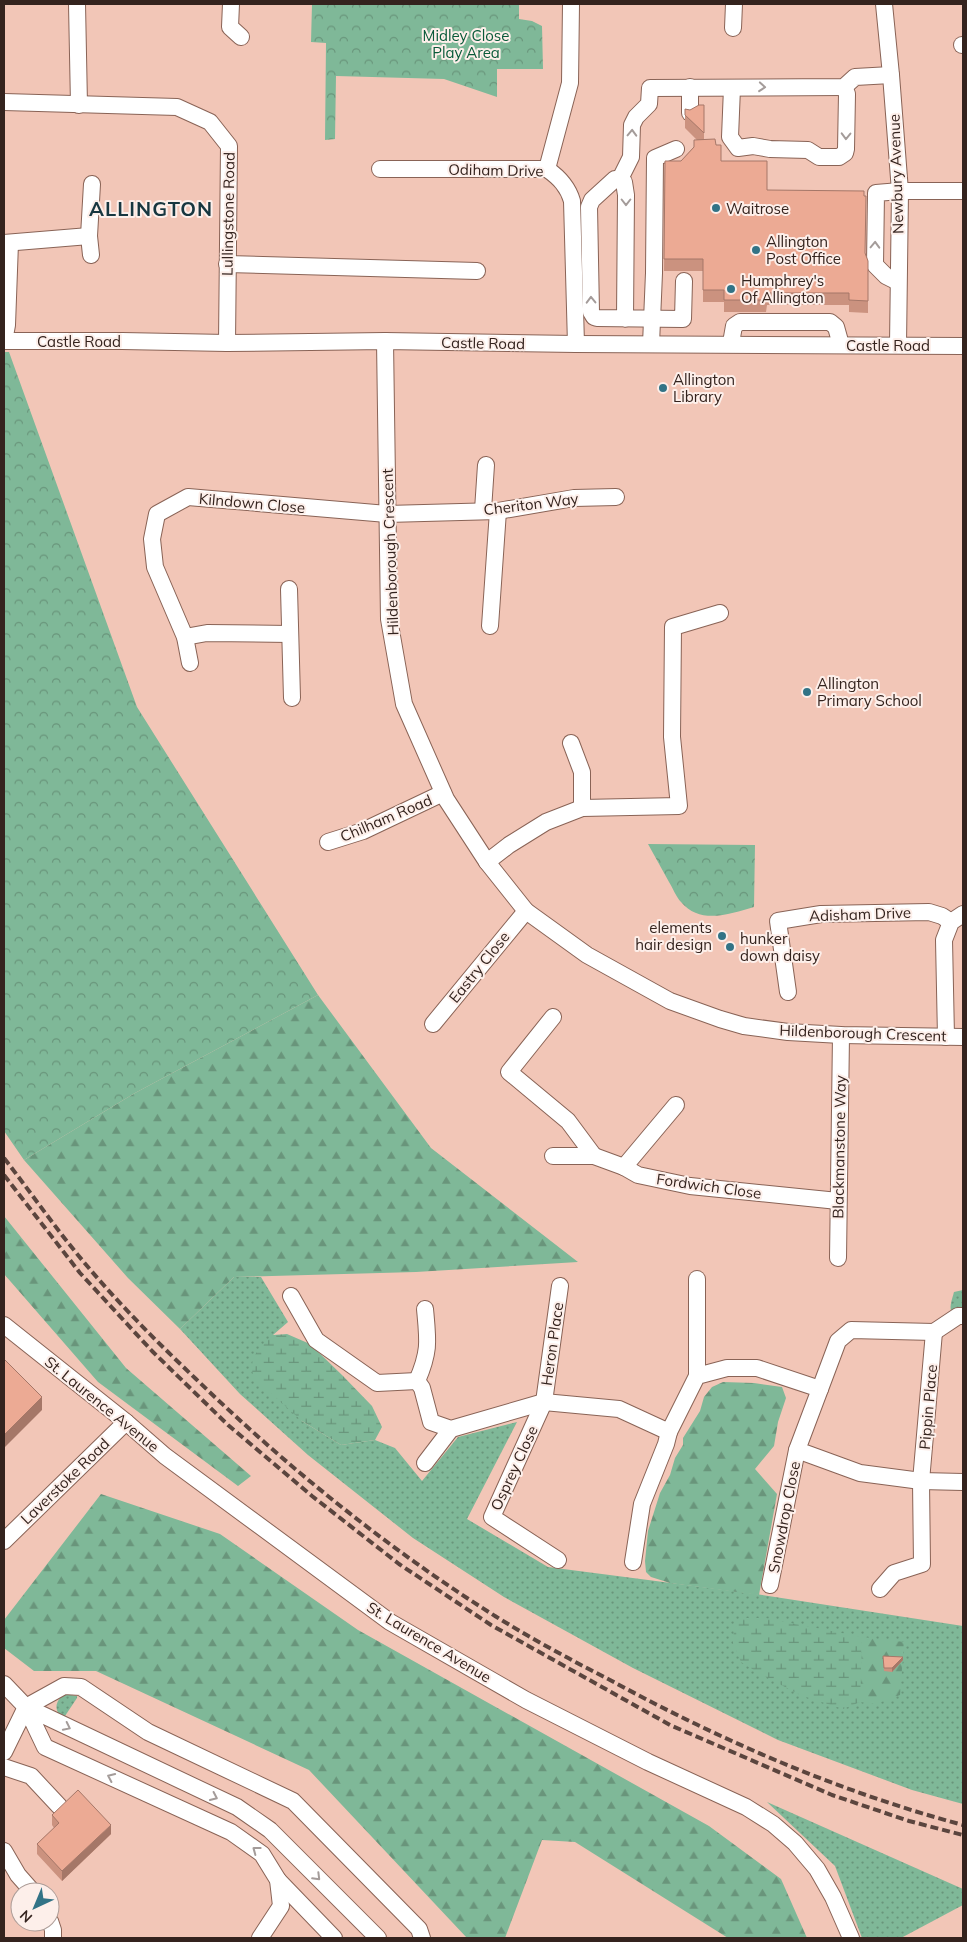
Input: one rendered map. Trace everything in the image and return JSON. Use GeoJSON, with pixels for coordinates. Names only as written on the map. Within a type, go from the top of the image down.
{"type":"FeatureCollection","features":[{"type":"Feature","properties":{"kind":"street"},"geometry":{"type":"LineString","coordinates":[[77,4],[79,105]]}},
{"type":"Feature","properties":{"kind":"street"},"geometry":{"type":"LineString","coordinates":[[231,4],[230,28],[240,37]]}},
{"type":"Feature","properties":{"kind":"street"},"geometry":{"type":"LineString","coordinates":[[547,169],[570,83],[571,4]]}},
{"type":"Feature","properties":{"kind":"street"},"geometry":{"type":"LineString","coordinates":[[733,28],[734,4]]}},
{"type":"Feature","properties":{"kind":"street","name":"Newbury Avenue"},"geometry":{"type":"LineString","coordinates":[[884,4],[892,75],[900,191],[898,345]]}},
{"type":"Feature","properties":{"kind":"street"},"geometry":{"type":"LineString","coordinates":[[620,179],[631,157],[632,125],[649,104],[650,88],[844,87],[855,77],[892,75]]}},
{"type":"Feature","properties":{"kind":"street"},"geometry":{"type":"LineString","coordinates":[[690,87],[690,113]]}},
{"type":"Feature","properties":{"kind":"street"},"geometry":{"type":"LineString","coordinates":[[732,88],[730,137],[738,148],[753,146],[770,149],[808,150],[819,157],[839,157],[845,153],[846,149],[847,94],[844,87]]}},
{"type":"Feature","properties":{"kind":"street","name":"Lullingstone Road"},"geometry":{"type":"LineString","coordinates":[[4,102],[177,107],[210,122],[229,146],[227,343]]}},
{"type":"Feature","properties":{"kind":"street"},"geometry":{"type":"LineString","coordinates":[[651,344],[654,273],[654,158],[676,149]]}},
{"type":"Feature","properties":{"kind":"street","name":"Odiham Drive"},"geometry":{"type":"LineString","coordinates":[[380,169],[547,169],[564,183],[570,192],[572,201],[576,344]]}},
{"type":"Feature","properties":{"kind":"street"},"geometry":{"type":"LineString","coordinates":[[620,179],[615,179],[606,187],[592,200],[589,207],[591,312],[594,317],[683,320],[684,280]]}},
{"type":"Feature","properties":{"kind":"street"},"geometry":{"type":"LineString","coordinates":[[620,179],[624,182],[626,195],[625,319]]}},
{"type":"Feature","properties":{"kind":"street"},"geometry":{"type":"LineString","coordinates":[[91,255],[89,236],[92,184]]}},
{"type":"Feature","properties":{"kind":"street"},"geometry":{"type":"LineString","coordinates":[[858,193],[963,191]]}},
{"type":"Feature","properties":{"kind":"street"},"geometry":{"type":"LineString","coordinates":[[876,193],[875,265],[886,276],[898,282]]}},
{"type":"Feature","properties":{"kind":"street"},"geometry":{"type":"LineString","coordinates":[[4,341],[7,325],[7,243],[89,236]]}},
{"type":"Feature","properties":{"kind":"street"},"geometry":{"type":"LineString","coordinates":[[227,264],[477,271]]}},
{"type":"Feature","properties":{"kind":"street"},"geometry":{"type":"LineString","coordinates":[[731,343],[734,326],[740,322],[830,322],[836,327],[840,345]]}},
{"type":"Feature","properties":{"kind":"street","name":"Castle Road"},"geometry":{"type":"LineString","coordinates":[[4,341],[227,343],[385,341],[963,346]]}},
{"type":"Feature","properties":{"kind":"street","name":"Hildenborough Crescent"},"geometry":{"type":"LineString","coordinates":[[385,341],[389,619],[404,704],[443,793],[487,862],[526,911],[587,955],[670,1001],[720,1020],[744,1026],[788,1032],[963,1037]]}},
{"type":"Feature","properties":{"kind":"street"},"geometry":{"type":"LineString","coordinates":[[486,465],[491,510],[490,626]]}},
{"type":"Feature","properties":{"kind":"street","name":"Kilndown Close"},"geometry":{"type":"LineString","coordinates":[[190,662],[185,637],[155,567],[152,539],[157,514],[188,497],[387,514]]}},
{"type":"Feature","properties":{"kind":"street","name":"Cheriton Way"},"geometry":{"type":"LineString","coordinates":[[387,514],[491,510],[574,498],[616,497]]}},
{"type":"Feature","properties":{"kind":"street"},"geometry":{"type":"LineString","coordinates":[[289,589],[292,698]]}},
{"type":"Feature","properties":{"kind":"street"},"geometry":{"type":"LineString","coordinates":[[487,862],[509,845],[546,822],[582,808],[679,806],[672,737],[672,627],[720,613]]}},
{"type":"Feature","properties":{"kind":"street"},"geometry":{"type":"LineString","coordinates":[[185,637],[207,633],[290,634]]}},
{"type":"Feature","properties":{"kind":"street"},"geometry":{"type":"LineString","coordinates":[[571,743],[582,772],[582,808]]}},
{"type":"Feature","properties":{"kind":"street","name":"Chilham Road"},"geometry":{"type":"LineString","coordinates":[[328,842],[363,831],[443,793]]}},
{"type":"Feature","properties":{"kind":"street","name":"Eastry Close"},"geometry":{"type":"LineString","coordinates":[[433,1024],[526,911]]}},
{"type":"Feature","properties":{"kind":"street","name":"Adisham Drive"},"geometry":{"type":"LineString","coordinates":[[788,992],[778,921],[821,914],[929,912],[957,918],[944,940],[946,1037]]}},
{"type":"Feature","properties":{"kind":"street"},"geometry":{"type":"LineString","coordinates":[[553,1017],[509,1072],[568,1121],[594,1156]]}},
{"type":"Feature","properties":{"kind":"street","name":"Blackmanstone Way"},"geometry":{"type":"LineString","coordinates":[[838,1258],[841,1035]]}},
{"type":"Feature","properties":{"kind":"street"},"geometry":{"type":"LineString","coordinates":[[624,1166],[676,1105]]}},
{"type":"Feature","properties":{"kind":"street","name":"Fordwich Close"},"geometry":{"type":"LineString","coordinates":[[553,1156],[594,1156],[624,1166],[638,1175],[690,1186],[838,1201]]}},
{"type":"Feature","properties":{"kind":"street"},"geometry":{"type":"LineString","coordinates":[[634,1562],[642,1504],[670,1432],[697,1376],[697,1279]]}},
{"type":"Feature","properties":{"kind":"street","name":"Heron Place"},"geometry":{"type":"LineString","coordinates":[[544,1402],[560,1286]]}},
{"type":"Feature","properties":{"kind":"street"},"geometry":{"type":"LineString","coordinates":[[291,1296],[316,1340],[377,1383],[417,1381]]}},
{"type":"Feature","properties":{"kind":"street"},"geometry":{"type":"LineString","coordinates":[[417,1381],[424,1365],[428,1345],[425,1309]]}},
{"type":"Feature","properties":{"kind":"street"},"geometry":{"type":"LineString","coordinates":[[934,1332],[958,1316],[963,1316]]}},
{"type":"Feature","properties":{"kind":"street","name":"St. Laurence Avenue"},"geometry":{"type":"LineString","coordinates":[[4,1325],[126,1422],[165,1456],[390,1622],[526,1700],[648,1762],[746,1807],[773,1824],[796,1843],[817,1869],[834,1897],[851,1938]]}},
{"type":"Feature","properties":{"kind":"street","name":"Snowdrop Close"},"geometry":{"type":"LineString","coordinates":[[770,1585],[797,1450],[838,1341],[851,1330],[934,1332]]}},
{"type":"Feature","properties":{"kind":"street","name":"Pippin Place"},"geometry":{"type":"LineString","coordinates":[[880,1589],[894,1572],[922,1564],[921,1482],[934,1332]]}},
{"type":"Feature","properties":{"kind":"street"},"geometry":{"type":"LineString","coordinates":[[697,1376],[727,1368],[757,1368],[820,1389]]}},
{"type":"Feature","properties":{"kind":"street"},"geometry":{"type":"LineString","coordinates":[[417,1381],[422,1388],[431,1422],[451,1429],[544,1402],[618,1409],[670,1432]]}},
{"type":"Feature","properties":{"kind":"street","name":"Osprey Close"},"geometry":{"type":"LineString","coordinates":[[544,1402],[492,1517],[558,1560]]}},
{"type":"Feature","properties":{"kind":"street","name":"Laverstoke Road"},"geometry":{"type":"LineString","coordinates":[[4,1541],[126,1422]]}},
{"type":"Feature","properties":{"kind":"street"},"geometry":{"type":"LineString","coordinates":[[425,1463],[451,1429]]}},
{"type":"Feature","properties":{"kind":"street"},"geometry":{"type":"LineString","coordinates":[[797,1450],[860,1473],[921,1482],[963,1482]]}},
{"type":"Feature","properties":{"kind":"street"},"geometry":{"type":"LineString","coordinates":[[4,1684],[26,1707],[45,1747],[231,1832],[262,1854],[278,1880],[334,1938]]}},
{"type":"Feature","properties":{"kind":"street"},"geometry":{"type":"LineString","coordinates":[[4,1752],[26,1707],[64,1686],[81,1688],[148,1732],[293,1801],[419,1929],[422,1938]]}},
{"type":"Feature","properties":{"kind":"street"},"geometry":{"type":"LineString","coordinates":[[26,1707],[237,1807],[270,1830],[378,1938]]}},
{"type":"Feature","properties":{"kind":"street"},"geometry":{"type":"LineString","coordinates":[[4,1767],[31,1776],[59,1806]]}},
{"type":"Feature","properties":{"kind":"street"},"geometry":{"type":"LineString","coordinates":[[4,1851],[24,1882]]}},
{"type":"Feature","properties":{"kind":"street"},"geometry":{"type":"LineString","coordinates":[[260,1938],[280,1906],[278,1880]]}},
{"type":"Feature","properties":{"kind":"green space","name":"Midley Close Play Area"},"geometry":{"type":"Polygon","coordinates":[[[312,4],[519,4],[519,19],[532,21],[542,26],[543,69],[497,69],[497,97],[444,79],[336,76],[335,139],[325,140],[326,43],[311,42],[312,4]]]}},
{"type":"Feature","properties":{"kind":"green space"},"geometry":{"type":"Polygon","coordinates":[[[4,352],[9,352],[137,707],[318,995],[135,1093],[24,1160],[4,1131],[4,352]]]}},
{"type":"Feature","properties":{"kind":"green space"},"geometry":{"type":"Polygon","coordinates":[[[648,844],[755,845],[754,907],[716,916],[706,916],[689,909],[678,898],[648,844]]]}},
{"type":"Feature","properties":{"kind":"green space"},"geometry":{"type":"Polygon","coordinates":[[[318,995],[431,1148],[578,1262],[416,1272],[234,1277],[180,1329],[128,1278],[24,1160],[135,1093],[318,995]]]}},
{"type":"Feature","properties":{"kind":"green space"},"geometry":{"type":"Polygon","coordinates":[[[4,1216],[126,1368],[251,1476],[238,1486],[98,1382],[4,1274],[4,1216]]]}},
{"type":"Feature","properties":{"kind":"green space"},"geometry":{"type":"Polygon","coordinates":[[[234,1277],[261,1277],[288,1322],[273,1335],[302,1421],[341,1445],[375,1440],[395,1448],[422,1481],[458,1437],[517,1422],[467,1519],[548,1567],[756,1594],[963,1626],[963,1804],[912,1790],[778,1740],[633,1668],[504,1597],[413,1538],[308,1455],[240,1394],[180,1329],[234,1277]]]}},
{"type":"Feature","properties":{"kind":"green space"},"geometry":{"type":"Polygon","coordinates":[[[963,1290],[963,1311],[953,1315],[951,1301],[954,1292],[963,1290]]]}},
{"type":"Feature","properties":{"kind":"green space"},"geometry":{"type":"Polygon","coordinates":[[[287,1334],[310,1344],[372,1406],[382,1427],[375,1440],[341,1445],[302,1421],[254,1378],[252,1364],[259,1349],[273,1335],[287,1334]]]}},
{"type":"Feature","properties":{"kind":"green space"},"geometry":{"type":"Polygon","coordinates":[[[723,1382],[754,1383],[782,1387],[786,1398],[778,1422],[774,1446],[755,1469],[777,1494],[759,1595],[670,1583],[651,1577],[646,1572],[645,1561],[648,1531],[660,1493],[670,1475],[675,1458],[683,1445],[683,1438],[700,1411],[704,1397],[712,1387],[723,1382]]]}},
{"type":"Feature","properties":{"kind":"green space"},"geometry":{"type":"Polygon","coordinates":[[[101,1494],[220,1534],[358,1630],[709,1826],[781,1879],[807,1938],[728,1938],[575,1842],[542,1840],[505,1938],[467,1938],[309,1770],[96,1671],[34,1671],[4,1648],[4,1620],[101,1494]]]}},
{"type":"Feature","properties":{"kind":"green space"},"geometry":{"type":"Polygon","coordinates":[[[744,1618],[765,1618],[862,1637],[860,1702],[843,1709],[800,1695],[741,1662],[733,1643],[734,1628],[744,1618]]]}},
{"type":"Feature","properties":{"kind":"green space"},"geometry":{"type":"Polygon","coordinates":[[[862,1637],[904,1642],[900,1695],[875,1704],[860,1702],[862,1637]]]}},
{"type":"Feature","properties":{"kind":"green space"},"geometry":{"type":"Polygon","coordinates":[[[65,1694],[77,1696],[77,1698],[63,1719],[58,1713],[56,1706],[65,1694]]]}},
{"type":"Feature","properties":{"kind":"green space"},"geometry":{"type":"Polygon","coordinates":[[[767,1802],[963,1889],[963,1905],[901,1938],[862,1938],[835,1866],[767,1802]]]}},
{"type":"Feature","properties":{"kind":"building"},"geometry":{"type":"Polygon","coordinates":[[[699,105],[704,105],[704,133],[685,115],[685,109],[690,110],[699,105]]]}},
{"type":"Feature","properties":{"kind":"building"},"geometry":{"type":"Polygon","coordinates":[[[715,139],[716,145],[721,145],[721,161],[767,161],[767,190],[864,191],[864,196],[866,196],[865,253],[868,261],[868,301],[849,300],[849,293],[767,293],[766,300],[724,300],[724,290],[703,290],[703,259],[664,259],[665,161],[681,161],[694,147],[694,140],[715,139]]]}},
{"type":"Feature","properties":{"kind":"building"},"geometry":{"type":"Polygon","coordinates":[[[4,1359],[42,1397],[4,1435],[4,1359]]]}},
{"type":"Feature","properties":{"kind":"building"},"geometry":{"type":"Polygon","coordinates":[[[883,1656],[903,1657],[892,1668],[884,1668],[883,1656]]]}},
{"type":"Feature","properties":{"kind":"building"},"geometry":{"type":"Polygon","coordinates":[[[78,1790],[111,1825],[62,1871],[37,1844],[59,1823],[52,1815],[78,1790]]]}},
{"type":"Feature","properties":{"kind":"railway"},"geometry":{"type":"LineString","coordinates":[[4,1158],[88,1267],[168,1352],[231,1412],[302,1475],[416,1563],[523,1633],[695,1724],[827,1781],[917,1812],[963,1825]]}},
{"type":"Feature","properties":{"kind":"railway"},"geometry":{"type":"LineString","coordinates":[[4,1175],[80,1273],[152,1351],[228,1425],[312,1496],[399,1564],[491,1625],[670,1725],[832,1795],[909,1821],[963,1835]]}},
{"type":"Feature","properties":{"kind":"place","name":"Waitrose"},"geometry":{"type":"Point","coordinates":[716,208]}},
{"type":"Feature","properties":{"kind":"place","name":"Allington Post Office"},"geometry":{"type":"Point","coordinates":[756,250]}},
{"type":"Feature","properties":{"kind":"place","name":"Humphrey's Of Allington"},"geometry":{"type":"Point","coordinates":[731,289]}},
{"type":"Feature","properties":{"kind":"place","name":"Allington Library"},"geometry":{"type":"Point","coordinates":[663,388]}},
{"type":"Feature","properties":{"kind":"place","name":"Allington Primary School"},"geometry":{"type":"Point","coordinates":[807,692]}},
{"type":"Feature","properties":{"kind":"place","name":"elements hair design"},"geometry":{"type":"Point","coordinates":[722,936]}},
{"type":"Feature","properties":{"kind":"place","name":"hunker down daisy"},"geometry":{"type":"Point","coordinates":[730,947]}},
{"type":"Feature","properties":{"kind":"district","name":"ALLINGTON"},"geometry":{"type":"Point","coordinates":[151,208]}}]}
